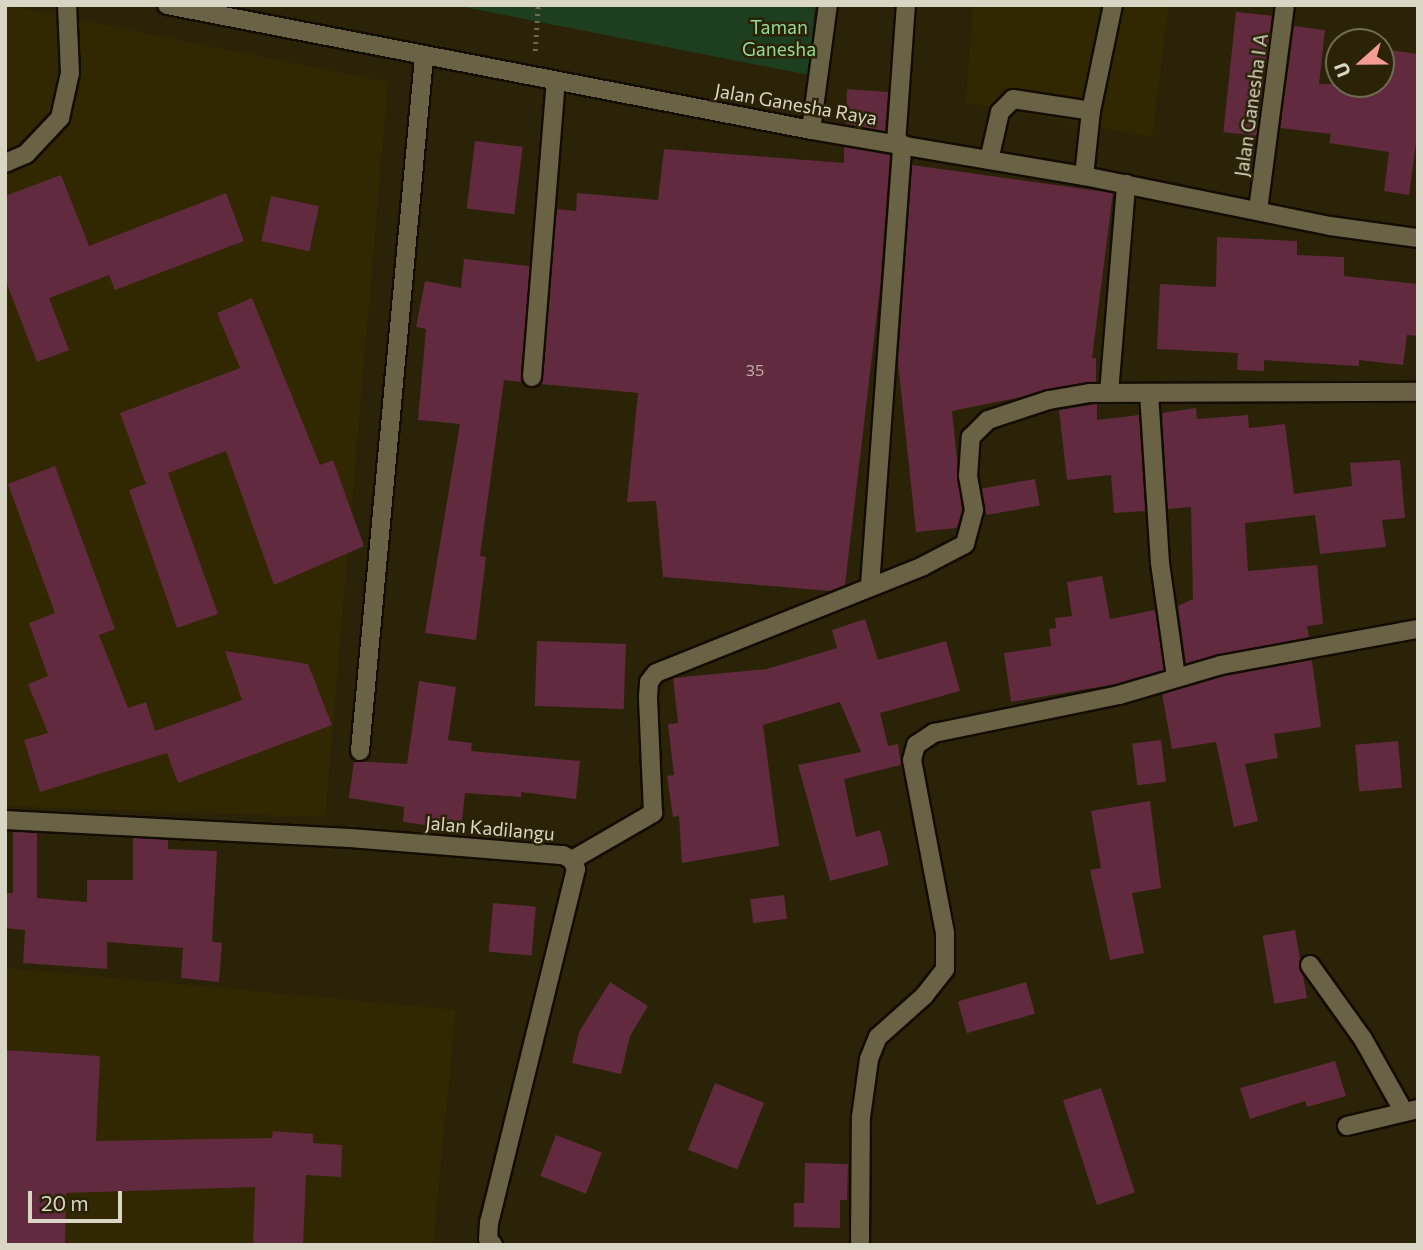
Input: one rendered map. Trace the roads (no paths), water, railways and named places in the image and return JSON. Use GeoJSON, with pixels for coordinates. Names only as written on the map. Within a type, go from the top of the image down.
{"type":"FeatureCollection","features":[{"type":"Feature","properties":{"kind":"street"},"geometry":{"type":"LineString","coordinates":[[5,163],[26,154],[60,118],[71,73],[67,5]]}},
{"type":"Feature","properties":{"kind":"street","name":"Jalan Ganesha Raya"},"geometry":{"type":"LineString","coordinates":[[167,5],[811,130],[1084,176],[1330,226],[1418,238]]}},
{"type":"Feature","properties":{"kind":"street"},"geometry":{"type":"LineString","coordinates":[[811,130],[828,5]]}},
{"type":"Feature","properties":{"kind":"street"},"geometry":{"type":"LineString","coordinates":[[870,585],[906,5]]}},
{"type":"Feature","properties":{"kind":"street"},"geometry":{"type":"LineString","coordinates":[[1084,176],[1091,111],[1114,5]]}},
{"type":"Feature","properties":{"kind":"street","name":"Jalan Ganesha I A"},"geometry":{"type":"LineString","coordinates":[[1258,210],[1285,5]]}},
{"type":"Feature","properties":{"kind":"street"},"geometry":{"type":"LineString","coordinates":[[360,751],[424,57]]}},
{"type":"Feature","properties":{"kind":"street"},"geometry":{"type":"LineString","coordinates":[[533,377],[556,81]]}},
{"type":"Feature","properties":{"kind":"street"},"geometry":{"type":"LineString","coordinates":[[989,159],[1000,112],[1013,99],[1091,111]]}},
{"type":"Feature","properties":{"kind":"street"},"geometry":{"type":"LineString","coordinates":[[1109,393],[1126,184]]}},
{"type":"Feature","properties":{"kind":"street"},"geometry":{"type":"LineString","coordinates":[[572,860],[653,813],[648,697],[649,682],[656,673],[965,544],[974,510],[969,453],[971,437],[980,426],[1013,410],[1049,400],[1109,393],[1418,391]]}},
{"type":"Feature","properties":{"kind":"street"},"geometry":{"type":"LineString","coordinates":[[1149,393],[1160,563],[1176,677]]}},
{"type":"Feature","properties":{"kind":"street"},"geometry":{"type":"LineString","coordinates":[[860,1245],[861,1117],[869,1059],[878,1037],[924,996],[945,969],[945,933],[912,760],[916,745],[934,733],[1106,698],[1176,677],[1418,629]]}},
{"type":"Feature","properties":{"kind":"street","name":"Jalan Kadilangu"},"geometry":{"type":"LineString","coordinates":[[5,820],[351,838],[563,855],[572,860],[576,869],[489,1222],[488,1239],[493,1245]]}},
{"type":"Feature","properties":{"kind":"street"},"geometry":{"type":"LineString","coordinates":[[1310,965],[1411,1110],[1347,1126]]}},
{"type":"Feature","properties":{"kind":"park label","name":"Taman Ganesha"},"geometry":{"type":"Point","coordinates":[779,38]}}]}
